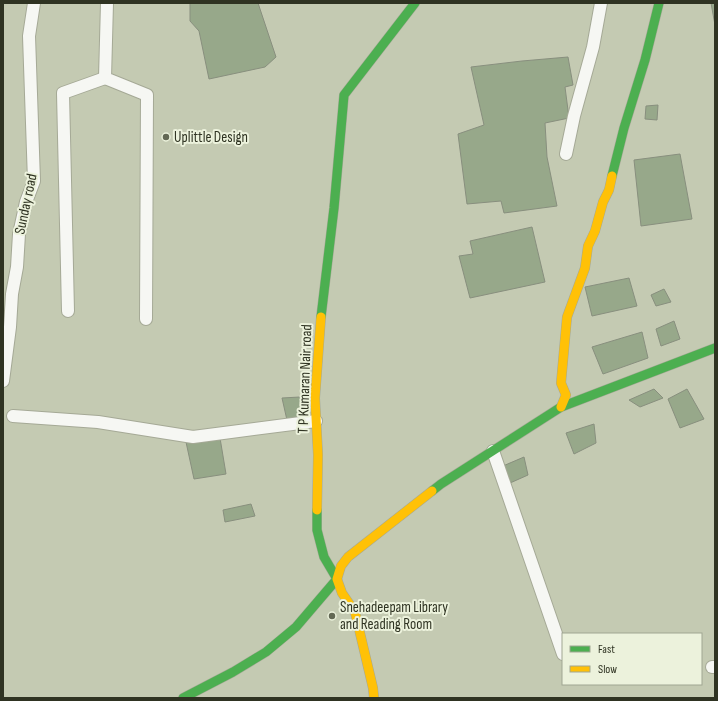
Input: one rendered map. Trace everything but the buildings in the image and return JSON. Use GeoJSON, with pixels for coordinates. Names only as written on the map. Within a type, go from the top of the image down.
{"type":"FeatureCollection","features":[{"type":"Feature","properties":{"kind":"street","name":"Sunday road"},"geometry":{"type":"LineString","coordinates":[[3,381],[5,347],[17,267],[19,234],[26,202],[34,181],[29,36],[34,3]]}},
{"type":"Feature","properties":{"kind":"street"},"geometry":{"type":"LineString","coordinates":[[105,78],[107,3]]}},
{"type":"Feature","properties":{"kind":"street","name":"T P Kumaran Nair road"},"geometry":{"type":"LineString","coordinates":[[374,698],[355,612],[342,593],[337,579],[324,558],[317,530],[318,455],[315,398],[321,312],[334,208],[344,95],[415,3]]}},
{"type":"Feature","properties":{"kind":"street"},"geometry":{"type":"LineString","coordinates":[[566,154],[574,116],[593,47],[600,3]]}},
{"type":"Feature","properties":{"kind":"street"},"geometry":{"type":"LineString","coordinates":[[561,407],[566,395],[561,383],[564,332],[567,317],[586,268],[588,246],[595,231],[603,202],[609,190],[624,128],[645,60],[660,3]]}},
{"type":"Feature","properties":{"kind":"street"},"geometry":{"type":"LineString","coordinates":[[68,311],[63,93],[105,78],[147,95],[146,319]]}},
{"type":"Feature","properties":{"kind":"street"},"geometry":{"type":"LineString","coordinates":[[183,698],[233,672],[266,652],[296,627],[337,579],[341,566],[348,556],[441,484],[561,407],[715,348]]}},
{"type":"Feature","properties":{"kind":"street"},"geometry":{"type":"LineString","coordinates":[[13,416],[98,422],[193,437],[316,422]]}},
{"type":"Feature","properties":{"kind":"street"},"geometry":{"type":"LineString","coordinates":[[493,451],[562,651]]}},
{"type":"Feature","properties":{"kind":"traffic: fast"},"geometry":{"type":"LineString","coordinates":[[321,317],[334,208],[344,95],[415,3]]}},
{"type":"Feature","properties":{"kind":"traffic: fast"},"geometry":{"type":"LineString","coordinates":[[612,176],[624,128],[645,60],[659,3]]}},
{"type":"Feature","properties":{"kind":"traffic: fast"},"geometry":{"type":"LineString","coordinates":[[432,491],[561,407],[715,348]]}},
{"type":"Feature","properties":{"kind":"traffic: fast"},"geometry":{"type":"LineString","coordinates":[[183,698],[233,672],[266,652],[296,627],[337,579],[324,557],[317,530],[317,510]]}},
{"type":"Feature","properties":{"kind":"traffic: slow"},"geometry":{"type":"LineString","coordinates":[[561,407],[566,395],[561,383],[567,317],[585,268],[588,246],[595,231],[603,202],[609,190],[612,176]]}},
{"type":"Feature","properties":{"kind":"traffic: slow"},"geometry":{"type":"LineString","coordinates":[[317,510],[318,455],[315,398],[321,317]]}},
{"type":"Feature","properties":{"kind":"traffic: slow"},"geometry":{"type":"LineString","coordinates":[[374,698],[355,612],[342,593],[337,579],[341,566],[348,557],[432,491]]}},
{"type":"Feature","properties":{"kind":"place","name":"Uplittle Design"},"geometry":{"type":"Point","coordinates":[166,137]}},
{"type":"Feature","properties":{"kind":"place","name":"Snehadeepam Library and Reading Room"},"geometry":{"type":"Point","coordinates":[332,616]}}]}
